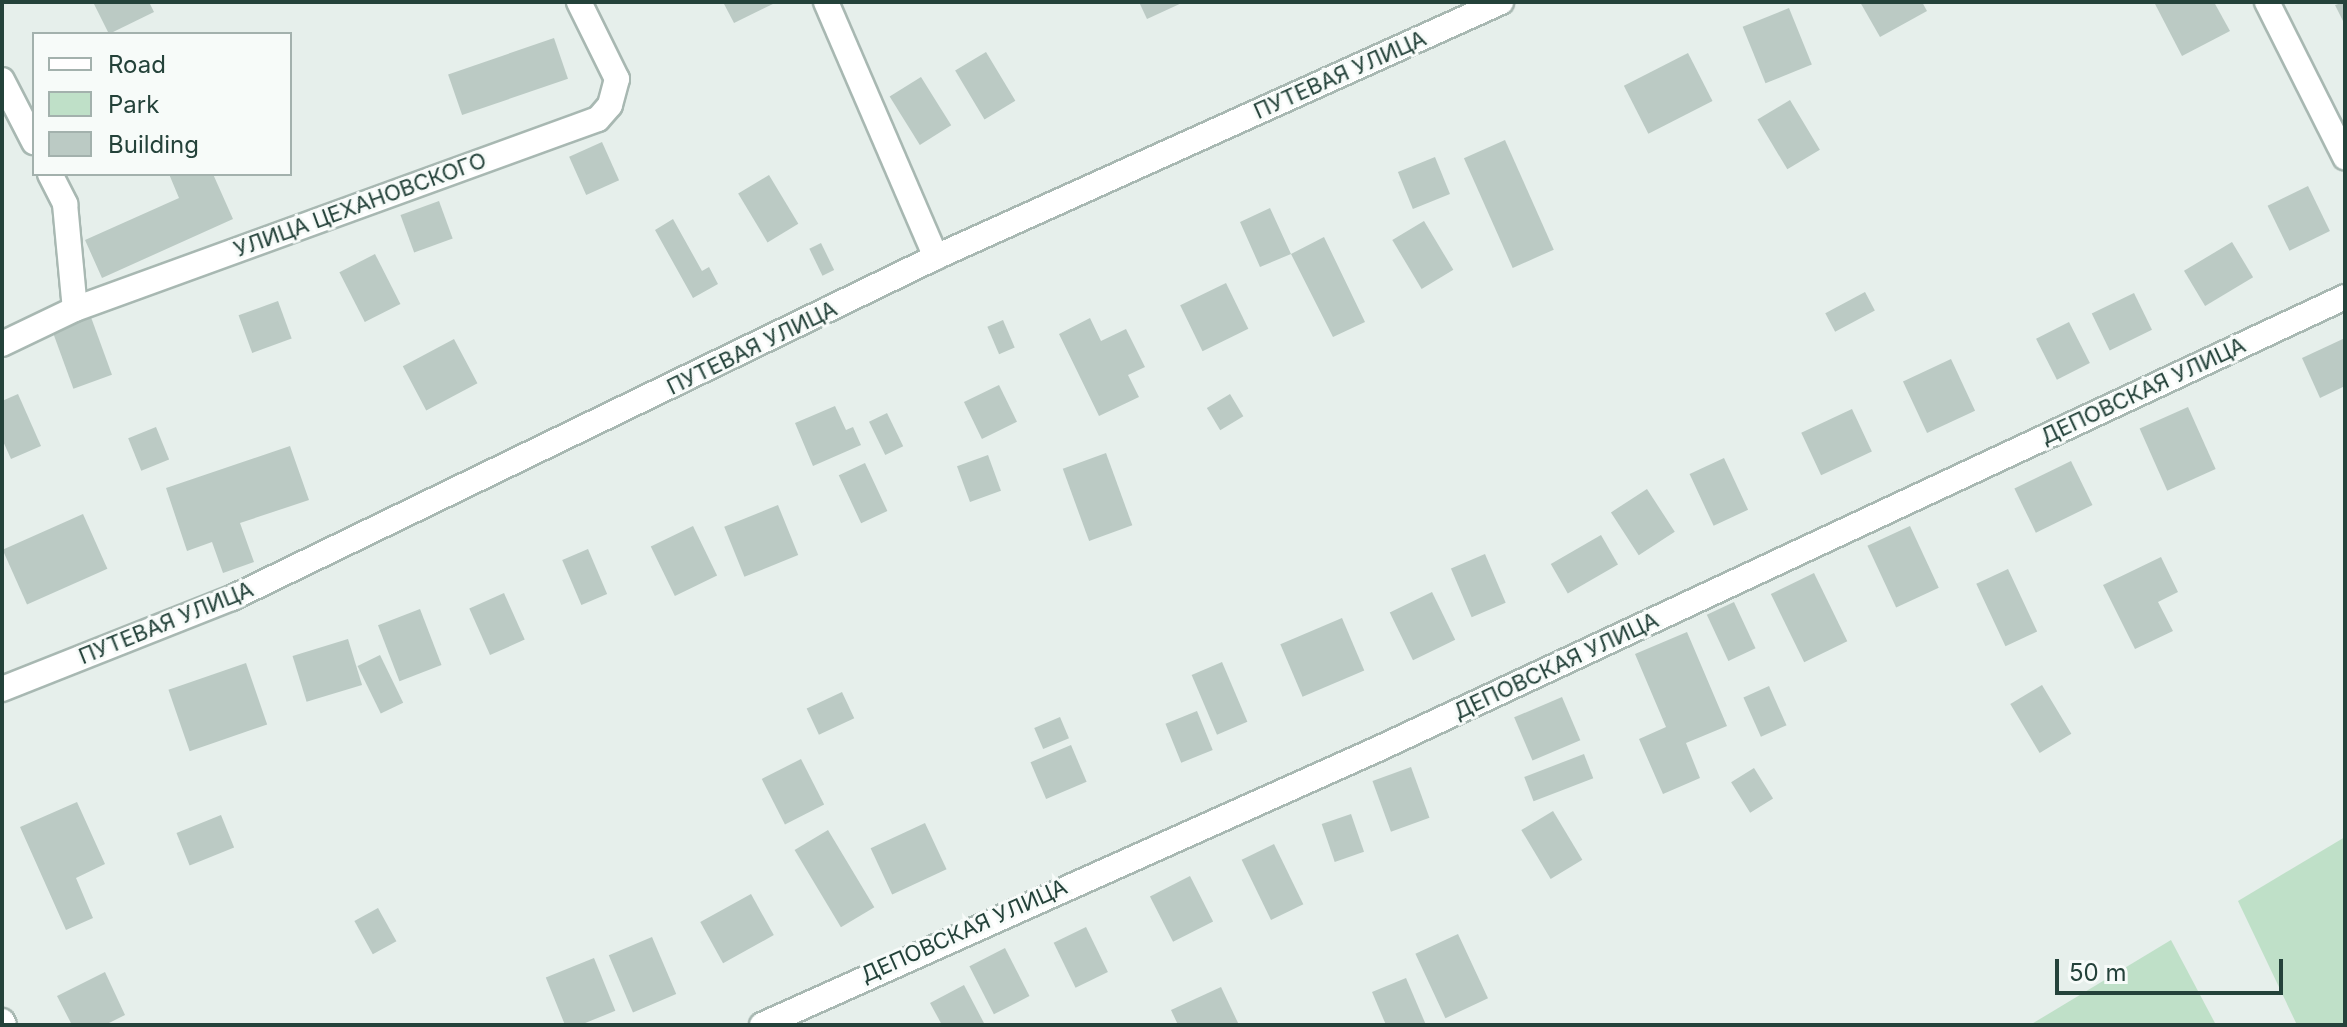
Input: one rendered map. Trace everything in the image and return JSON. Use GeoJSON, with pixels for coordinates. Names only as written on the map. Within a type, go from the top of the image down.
{"type":"FeatureCollection","features":[{"type":"Feature","properties":{"kind":"street","name":"УЛИЦА ЦЕХАНОВСКОГО"},"geometry":{"type":"LineString","coordinates":[[2,344],[75,309],[598,119],[610,105],[617,79],[579,2]]}},
{"type":"Feature","properties":{"kind":"street"},"geometry":{"type":"LineString","coordinates":[[826,2],[936,257]]}},
{"type":"Feature","properties":{"kind":"street","name":"ПУТЕВАЯ УЛИЦА"},"geometry":{"type":"LineString","coordinates":[[2,689],[232,598],[936,257],[1501,2]]}},
{"type":"Feature","properties":{"kind":"street"},"geometry":{"type":"LineString","coordinates":[[2267,2],[2345,157]]}},
{"type":"Feature","properties":{"kind":"street"},"geometry":{"type":"LineString","coordinates":[[2,80],[32,138]]}},
{"type":"Feature","properties":{"kind":"street"},"geometry":{"type":"LineString","coordinates":[[51,176],[65,204],[75,309]]}},
{"type":"Feature","properties":{"kind":"street","name":"ДЕПОВСКАЯ УЛИЦА"},"geometry":{"type":"LineString","coordinates":[[762,1025],[1395,741],[2345,297]]}},
{"type":"Feature","properties":{"kind":"green space"},"geometry":{"type":"Polygon","coordinates":[[[2345,837],[2345,1025],[2297,1025],[2238,901],[2345,837]]]}},
{"type":"Feature","properties":{"kind":"green space"},"geometry":{"type":"Polygon","coordinates":[[[2171,940],[2216,1025],[2030,1025],[2171,940]]]}},
{"type":"Feature","properties":{"kind":"building"},"geometry":{"type":"Polygon","coordinates":[[[93,2],[149,2],[154,12],[108,32],[93,2]]]}},
{"type":"Feature","properties":{"kind":"building"},"geometry":{"type":"Polygon","coordinates":[[[723,2],[777,2],[734,23],[723,2]]]}},
{"type":"Feature","properties":{"kind":"building"},"geometry":{"type":"Polygon","coordinates":[[[1139,2],[1184,2],[1147,19],[1139,2]]]}},
{"type":"Feature","properties":{"kind":"building"},"geometry":{"type":"Polygon","coordinates":[[[1860,2],[1922,2],[1927,11],[1880,37],[1860,2]]]}},
{"type":"Feature","properties":{"kind":"building"},"geometry":{"type":"Polygon","coordinates":[[[2154,2],[2214,2],[2230,31],[2182,56],[2154,2]]]}},
{"type":"Feature","properties":{"kind":"building"},"geometry":{"type":"Polygon","coordinates":[[[2345,2],[2345,25],[2335,5],[2345,2]]]}},
{"type":"Feature","properties":{"kind":"building"},"geometry":{"type":"Polygon","coordinates":[[[1789,8],[1812,65],[1765,83],[1743,27],[1789,8]]]}},
{"type":"Feature","properties":{"kind":"building"},"geometry":{"type":"Polygon","coordinates":[[[554,38],[568,79],[462,115],[448,74],[554,38]]]}},
{"type":"Feature","properties":{"kind":"building"},"geometry":{"type":"Polygon","coordinates":[[[986,52],[1015,101],[984,119],[955,71],[986,52]]]}},
{"type":"Feature","properties":{"kind":"building"},"geometry":{"type":"Polygon","coordinates":[[[1688,53],[1713,101],[1648,134],[1624,86],[1688,53]]]}},
{"type":"Feature","properties":{"kind":"building"},"geometry":{"type":"Polygon","coordinates":[[[921,77],[951,125],[920,145],[890,97],[921,77]]]}},
{"type":"Feature","properties":{"kind":"building"},"geometry":{"type":"Polygon","coordinates":[[[1790,100],[1820,150],[1787,169],[1757,120],[1790,100]]]}},
{"type":"Feature","properties":{"kind":"building"},"geometry":{"type":"Polygon","coordinates":[[[1505,140],[1554,250],[1513,268],[1464,158],[1505,140]]]}},
{"type":"Feature","properties":{"kind":"building"},"geometry":{"type":"Polygon","coordinates":[[[602,142],[619,180],[586,195],[569,157],[602,142]]]}},
{"type":"Feature","properties":{"kind":"building"},"geometry":{"type":"Polygon","coordinates":[[[1435,157],[1450,194],[1413,209],[1398,172],[1435,157]]]}},
{"type":"Feature","properties":{"kind":"building"},"geometry":{"type":"Polygon","coordinates":[[[769,175],[798,224],[767,242],[738,194],[769,175]]]}},
{"type":"Feature","properties":{"kind":"building"},"geometry":{"type":"Polygon","coordinates":[[[170,176],[214,176],[233,219],[102,278],[85,240],[179,198],[170,176]]]}},
{"type":"Feature","properties":{"kind":"building"},"geometry":{"type":"Polygon","coordinates":[[[2308,186],[2330,231],[2289,251],[2268,206],[2308,186]]]}},
{"type":"Feature","properties":{"kind":"building"},"geometry":{"type":"Polygon","coordinates":[[[439,201],[453,239],[414,253],[400,215],[439,201]]]}},
{"type":"Feature","properties":{"kind":"building"},"geometry":{"type":"Polygon","coordinates":[[[1270,208],[1291,254],[1260,267],[1240,222],[1270,208]]]}},
{"type":"Feature","properties":{"kind":"building"},"geometry":{"type":"Polygon","coordinates":[[[673,219],[702,271],[709,267],[718,284],[693,298],[655,230],[673,219]]]}},
{"type":"Feature","properties":{"kind":"building"},"geometry":{"type":"Polygon","coordinates":[[[1424,221],[1453,270],[1422,289],[1392,240],[1424,221]]]}},
{"type":"Feature","properties":{"kind":"building"},"geometry":{"type":"Polygon","coordinates":[[[1324,237],[1365,322],[1333,337],[1291,254],[1324,237]]]}},
{"type":"Feature","properties":{"kind":"building"},"geometry":{"type":"Polygon","coordinates":[[[2232,242],[2253,277],[2205,306],[2184,271],[2232,242]]]}},
{"type":"Feature","properties":{"kind":"building"},"geometry":{"type":"Polygon","coordinates":[[[821,243],[834,270],[822,276],[809,249],[821,243]]]}},
{"type":"Feature","properties":{"kind":"building"},"geometry":{"type":"Polygon","coordinates":[[[375,254],[400,304],[365,322],[339,272],[375,254]]]}},
{"type":"Feature","properties":{"kind":"building"},"geometry":{"type":"Polygon","coordinates":[[[1226,283],[1248,329],[1203,351],[1180,305],[1226,283]]]}},
{"type":"Feature","properties":{"kind":"building"},"geometry":{"type":"Polygon","coordinates":[[[1865,292],[1875,311],[1835,332],[1825,313],[1865,292]]]}},
{"type":"Feature","properties":{"kind":"building"},"geometry":{"type":"Polygon","coordinates":[[[2134,293],[2152,330],[2110,350],[2092,314],[2134,293]]]}},
{"type":"Feature","properties":{"kind":"building"},"geometry":{"type":"Polygon","coordinates":[[[278,301],[292,339],[252,353],[239,315],[278,301]]]}},
{"type":"Feature","properties":{"kind":"building"},"geometry":{"type":"Polygon","coordinates":[[[88,309],[112,375],[73,389],[49,323],[88,309]]]}},
{"type":"Feature","properties":{"kind":"building"},"geometry":{"type":"Polygon","coordinates":[[[1090,318],[1101,341],[1126,329],[1145,367],[1128,375],[1139,397],[1099,416],[1059,334],[1090,318]]]}},
{"type":"Feature","properties":{"kind":"building"},"geometry":{"type":"Polygon","coordinates":[[[1003,320],[1015,348],[999,354],[987,327],[1003,320]]]}},
{"type":"Feature","properties":{"kind":"building"},"geometry":{"type":"Polygon","coordinates":[[[2069,322],[2090,363],[2057,380],[2036,339],[2069,322]]]}},
{"type":"Feature","properties":{"kind":"building"},"geometry":{"type":"Polygon","coordinates":[[[2345,338],[2345,386],[2320,398],[2302,358],[2345,338]]]}},
{"type":"Feature","properties":{"kind":"building"},"geometry":{"type":"Polygon","coordinates":[[[454,339],[477,383],[426,410],[403,366],[454,339]]]}},
{"type":"Feature","properties":{"kind":"building"},"geometry":{"type":"Polygon","coordinates":[[[1951,359],[1975,411],[1927,433],[1903,381],[1951,359]]]}},
{"type":"Feature","properties":{"kind":"building"},"geometry":{"type":"Polygon","coordinates":[[[999,385],[1017,422],[982,439],[964,402],[999,385]]]}},
{"type":"Feature","properties":{"kind":"building"},"geometry":{"type":"Polygon","coordinates":[[[18,394],[41,446],[11,459],[2,439],[2,401],[18,394]]]}},
{"type":"Feature","properties":{"kind":"building"},"geometry":{"type":"Polygon","coordinates":[[[1230,394],[1243,416],[1220,430],[1207,408],[1230,394]]]}},
{"type":"Feature","properties":{"kind":"building"},"geometry":{"type":"Polygon","coordinates":[[[835,406],[846,430],[853,427],[861,445],[813,466],[795,423],[835,406]]]}},
{"type":"Feature","properties":{"kind":"building"},"geometry":{"type":"Polygon","coordinates":[[[2188,407],[2216,469],[2167,491],[2140,429],[2188,407]]]}},
{"type":"Feature","properties":{"kind":"building"},"geometry":{"type":"Polygon","coordinates":[[[1852,409],[1872,452],[1821,475],[1801,433],[1852,409]]]}},
{"type":"Feature","properties":{"kind":"building"},"geometry":{"type":"Polygon","coordinates":[[[887,413],[903,446],[885,455],[869,422],[887,413]]]}},
{"type":"Feature","properties":{"kind":"building"},"geometry":{"type":"Polygon","coordinates":[[[156,427],[169,459],[141,471],[128,438],[156,427]]]}},
{"type":"Feature","properties":{"kind":"building"},"geometry":{"type":"Polygon","coordinates":[[[290,446],[309,500],[240,523],[254,562],[223,573],[212,542],[187,551],[166,488],[290,446]]]}},
{"type":"Feature","properties":{"kind":"building"},"geometry":{"type":"Polygon","coordinates":[[[1106,453],[1132,525],[1089,541],[1063,469],[1106,453]]]}},
{"type":"Feature","properties":{"kind":"building"},"geometry":{"type":"Polygon","coordinates":[[[988,455],[1001,491],[970,502],[957,466],[988,455]]]}},
{"type":"Feature","properties":{"kind":"building"},"geometry":{"type":"Polygon","coordinates":[[[1724,458],[1748,510],[1714,526],[1690,474],[1724,458]]]}},
{"type":"Feature","properties":{"kind":"building"},"geometry":{"type":"Polygon","coordinates":[[[2071,461],[2092,505],[2036,533],[2014,489],[2071,461]]]}},
{"type":"Feature","properties":{"kind":"building"},"geometry":{"type":"Polygon","coordinates":[[[865,463],[887,511],[861,523],[839,475],[865,463]]]}},
{"type":"Feature","properties":{"kind":"building"},"geometry":{"type":"Polygon","coordinates":[[[1647,489],[1675,532],[1639,555],[1611,512],[1647,489]]]}},
{"type":"Feature","properties":{"kind":"building"},"geometry":{"type":"Polygon","coordinates":[[[778,505],[798,555],[744,577],[724,527],[778,505]]]}},
{"type":"Feature","properties":{"kind":"building"},"geometry":{"type":"Polygon","coordinates":[[[83,514],[107,569],[27,605],[3,550],[83,514]]]}},
{"type":"Feature","properties":{"kind":"building"},"geometry":{"type":"Polygon","coordinates":[[[693,526],[717,575],[675,596],[651,547],[693,526]]]}},
{"type":"Feature","properties":{"kind":"building"},"geometry":{"type":"Polygon","coordinates":[[[1910,526],[1939,588],[1896,607],[1867,546],[1910,526]]]}},
{"type":"Feature","properties":{"kind":"building"},"geometry":{"type":"Polygon","coordinates":[[[1601,535],[1618,564],[1568,593],[1551,564],[1601,535]]]}},
{"type":"Feature","properties":{"kind":"building"},"geometry":{"type":"Polygon","coordinates":[[[588,549],[607,594],[581,605],[562,560],[588,549]]]}},
{"type":"Feature","properties":{"kind":"building"},"geometry":{"type":"Polygon","coordinates":[[[1485,554],[1506,603],[1472,617],[1451,568],[1485,554]]]}},
{"type":"Feature","properties":{"kind":"building"},"geometry":{"type":"Polygon","coordinates":[[[2161,557],[2178,592],[2158,602],[2173,631],[2135,649],[2103,585],[2161,557]]]}},
{"type":"Feature","properties":{"kind":"building"},"geometry":{"type":"Polygon","coordinates":[[[2008,569],[2037,632],[2005,646],[1976,584],[2008,569]]]}},
{"type":"Feature","properties":{"kind":"building"},"geometry":{"type":"Polygon","coordinates":[[[1814,573],[1847,641],[1804,662],[1771,594],[1814,573]]]}},
{"type":"Feature","properties":{"kind":"building"},"geometry":{"type":"Polygon","coordinates":[[[1432,592],[1455,640],[1413,660],[1390,613],[1432,592]]]}},
{"type":"Feature","properties":{"kind":"building"},"geometry":{"type":"Polygon","coordinates":[[[504,593],[525,640],[490,655],[469,608],[504,593]]]}},
{"type":"Feature","properties":{"kind":"building"},"geometry":{"type":"Polygon","coordinates":[[[1734,602],[1756,648],[1728,661],[1707,615],[1734,602]]]}},
{"type":"Feature","properties":{"kind":"building"},"geometry":{"type":"Polygon","coordinates":[[[420,609],[442,665],[399,681],[378,625],[420,609]]]}},
{"type":"Feature","properties":{"kind":"building"},"geometry":{"type":"Polygon","coordinates":[[[1342,618],[1364,670],[1303,697],[1280,644],[1342,618]]]}},
{"type":"Feature","properties":{"kind":"building"},"geometry":{"type":"Polygon","coordinates":[[[1687,632],[1727,726],[1686,743],[1700,778],[1663,794],[1639,739],[1666,727],[1635,654],[1687,632]]]}},
{"type":"Feature","properties":{"kind":"building"},"geometry":{"type":"Polygon","coordinates":[[[348,639],[362,685],[307,702],[293,656],[348,639]]]}},
{"type":"Feature","properties":{"kind":"building"},"geometry":{"type":"Polygon","coordinates":[[[380,655],[403,703],[381,714],[358,666],[380,655]]]}},
{"type":"Feature","properties":{"kind":"building"},"geometry":{"type":"Polygon","coordinates":[[[1222,662],[1247,722],[1217,735],[1192,675],[1222,662]]]}},
{"type":"Feature","properties":{"kind":"building"},"geometry":{"type":"Polygon","coordinates":[[[246,663],[267,724],[190,751],[168,690],[246,663]]]}},
{"type":"Feature","properties":{"kind":"building"},"geometry":{"type":"Polygon","coordinates":[[[2042,685],[2071,734],[2040,753],[2010,704],[2042,685]]]}},
{"type":"Feature","properties":{"kind":"building"},"geometry":{"type":"Polygon","coordinates":[[[1769,686],[1786,725],[1761,737],[1743,697],[1769,686]]]}},
{"type":"Feature","properties":{"kind":"building"},"geometry":{"type":"Polygon","coordinates":[[[842,692],[854,718],[819,735],[807,708],[842,692]]]}},
{"type":"Feature","properties":{"kind":"building"},"geometry":{"type":"Polygon","coordinates":[[[1562,697],[1580,740],[1532,761],[1514,717],[1562,697]]]}},
{"type":"Feature","properties":{"kind":"building"},"geometry":{"type":"Polygon","coordinates":[[[1197,711],[1213,750],[1181,763],[1165,724],[1197,711]]]}},
{"type":"Feature","properties":{"kind":"building"},"geometry":{"type":"Polygon","coordinates":[[[1060,717],[1069,738],[1043,749],[1034,728],[1060,717]]]}},
{"type":"Feature","properties":{"kind":"building"},"geometry":{"type":"Polygon","coordinates":[[[1071,745],[1087,782],[1046,799],[1030,762],[1071,745]]]}},
{"type":"Feature","properties":{"kind":"building"},"geometry":{"type":"Polygon","coordinates":[[[1584,754],[1593,778],[1534,801],[1524,777],[1584,754]]]}},
{"type":"Feature","properties":{"kind":"building"},"geometry":{"type":"Polygon","coordinates":[[[801,759],[824,804],[785,824],[762,779],[801,759]]]}},
{"type":"Feature","properties":{"kind":"building"},"geometry":{"type":"Polygon","coordinates":[[[1411,767],[1429,818],[1391,832],[1372,781],[1411,767]]]}},
{"type":"Feature","properties":{"kind":"building"},"geometry":{"type":"Polygon","coordinates":[[[1754,768],[1773,799],[1750,813],[1731,782],[1754,768]]]}},
{"type":"Feature","properties":{"kind":"building"},"geometry":{"type":"Polygon","coordinates":[[[77,802],[105,864],[76,878],[93,918],[66,930],[20,827],[77,802]]]}},
{"type":"Feature","properties":{"kind":"building"},"geometry":{"type":"Polygon","coordinates":[[[1553,811],[1582,860],[1551,879],[1521,830],[1553,811]]]}},
{"type":"Feature","properties":{"kind":"building"},"geometry":{"type":"Polygon","coordinates":[[[1351,814],[1364,852],[1335,862],[1322,824],[1351,814]]]}},
{"type":"Feature","properties":{"kind":"building"},"geometry":{"type":"Polygon","coordinates":[[[221,815],[234,847],[190,865],[176,833],[221,815]]]}},
{"type":"Feature","properties":{"kind":"building"},"geometry":{"type":"Polygon","coordinates":[[[925,823],[947,869],[892,895],[871,848],[925,823]]]}},
{"type":"Feature","properties":{"kind":"building"},"geometry":{"type":"Polygon","coordinates":[[[828,830],[874,907],[841,927],[795,850],[828,830]]]}},
{"type":"Feature","properties":{"kind":"building"},"geometry":{"type":"Polygon","coordinates":[[[1274,844],[1303,904],[1271,920],[1242,860],[1274,844]]]}},
{"type":"Feature","properties":{"kind":"building"},"geometry":{"type":"Polygon","coordinates":[[[1190,876],[1213,921],[1173,942],[1150,896],[1190,876]]]}},
{"type":"Feature","properties":{"kind":"building"},"geometry":{"type":"Polygon","coordinates":[[[751,894],[774,935],[723,963],[700,922],[751,894]]]}},
{"type":"Feature","properties":{"kind":"building"},"geometry":{"type":"Polygon","coordinates":[[[378,908],[396,941],[373,954],[354,921],[378,908]]]}},
{"type":"Feature","properties":{"kind":"building"},"geometry":{"type":"Polygon","coordinates":[[[1086,927],[1108,972],[1076,988],[1054,943],[1086,927]]]}},
{"type":"Feature","properties":{"kind":"building"},"geometry":{"type":"Polygon","coordinates":[[[1458,934],[1488,998],[1445,1018],[1415,954],[1458,934]]]}},
{"type":"Feature","properties":{"kind":"building"},"geometry":{"type":"Polygon","coordinates":[[[652,937],[676,994],[633,1012],[609,955],[652,937]]]}},
{"type":"Feature","properties":{"kind":"building"},"geometry":{"type":"Polygon","coordinates":[[[1005,948],[1030,996],[994,1014],[969,966],[1005,948]]]}},
{"type":"Feature","properties":{"kind":"building"},"geometry":{"type":"Polygon","coordinates":[[[594,958],[615,1011],[580,1025],[565,1025],[546,977],[594,958]]]}},
{"type":"Feature","properties":{"kind":"building"},"geometry":{"type":"Polygon","coordinates":[[[105,972],[125,1015],[105,1025],[72,1025],[57,996],[105,972]]]}},
{"type":"Feature","properties":{"kind":"building"},"geometry":{"type":"Polygon","coordinates":[[[1406,978],[1426,1025],[1386,1025],[1372,992],[1406,978]]]}},
{"type":"Feature","properties":{"kind":"building"},"geometry":{"type":"Polygon","coordinates":[[[964,985],[985,1025],[942,1025],[930,1003],[964,985]]]}},
{"type":"Feature","properties":{"kind":"building"},"geometry":{"type":"Polygon","coordinates":[[[1221,987],[1239,1025],[1178,1025],[1171,1010],[1221,987]]]}}]}
